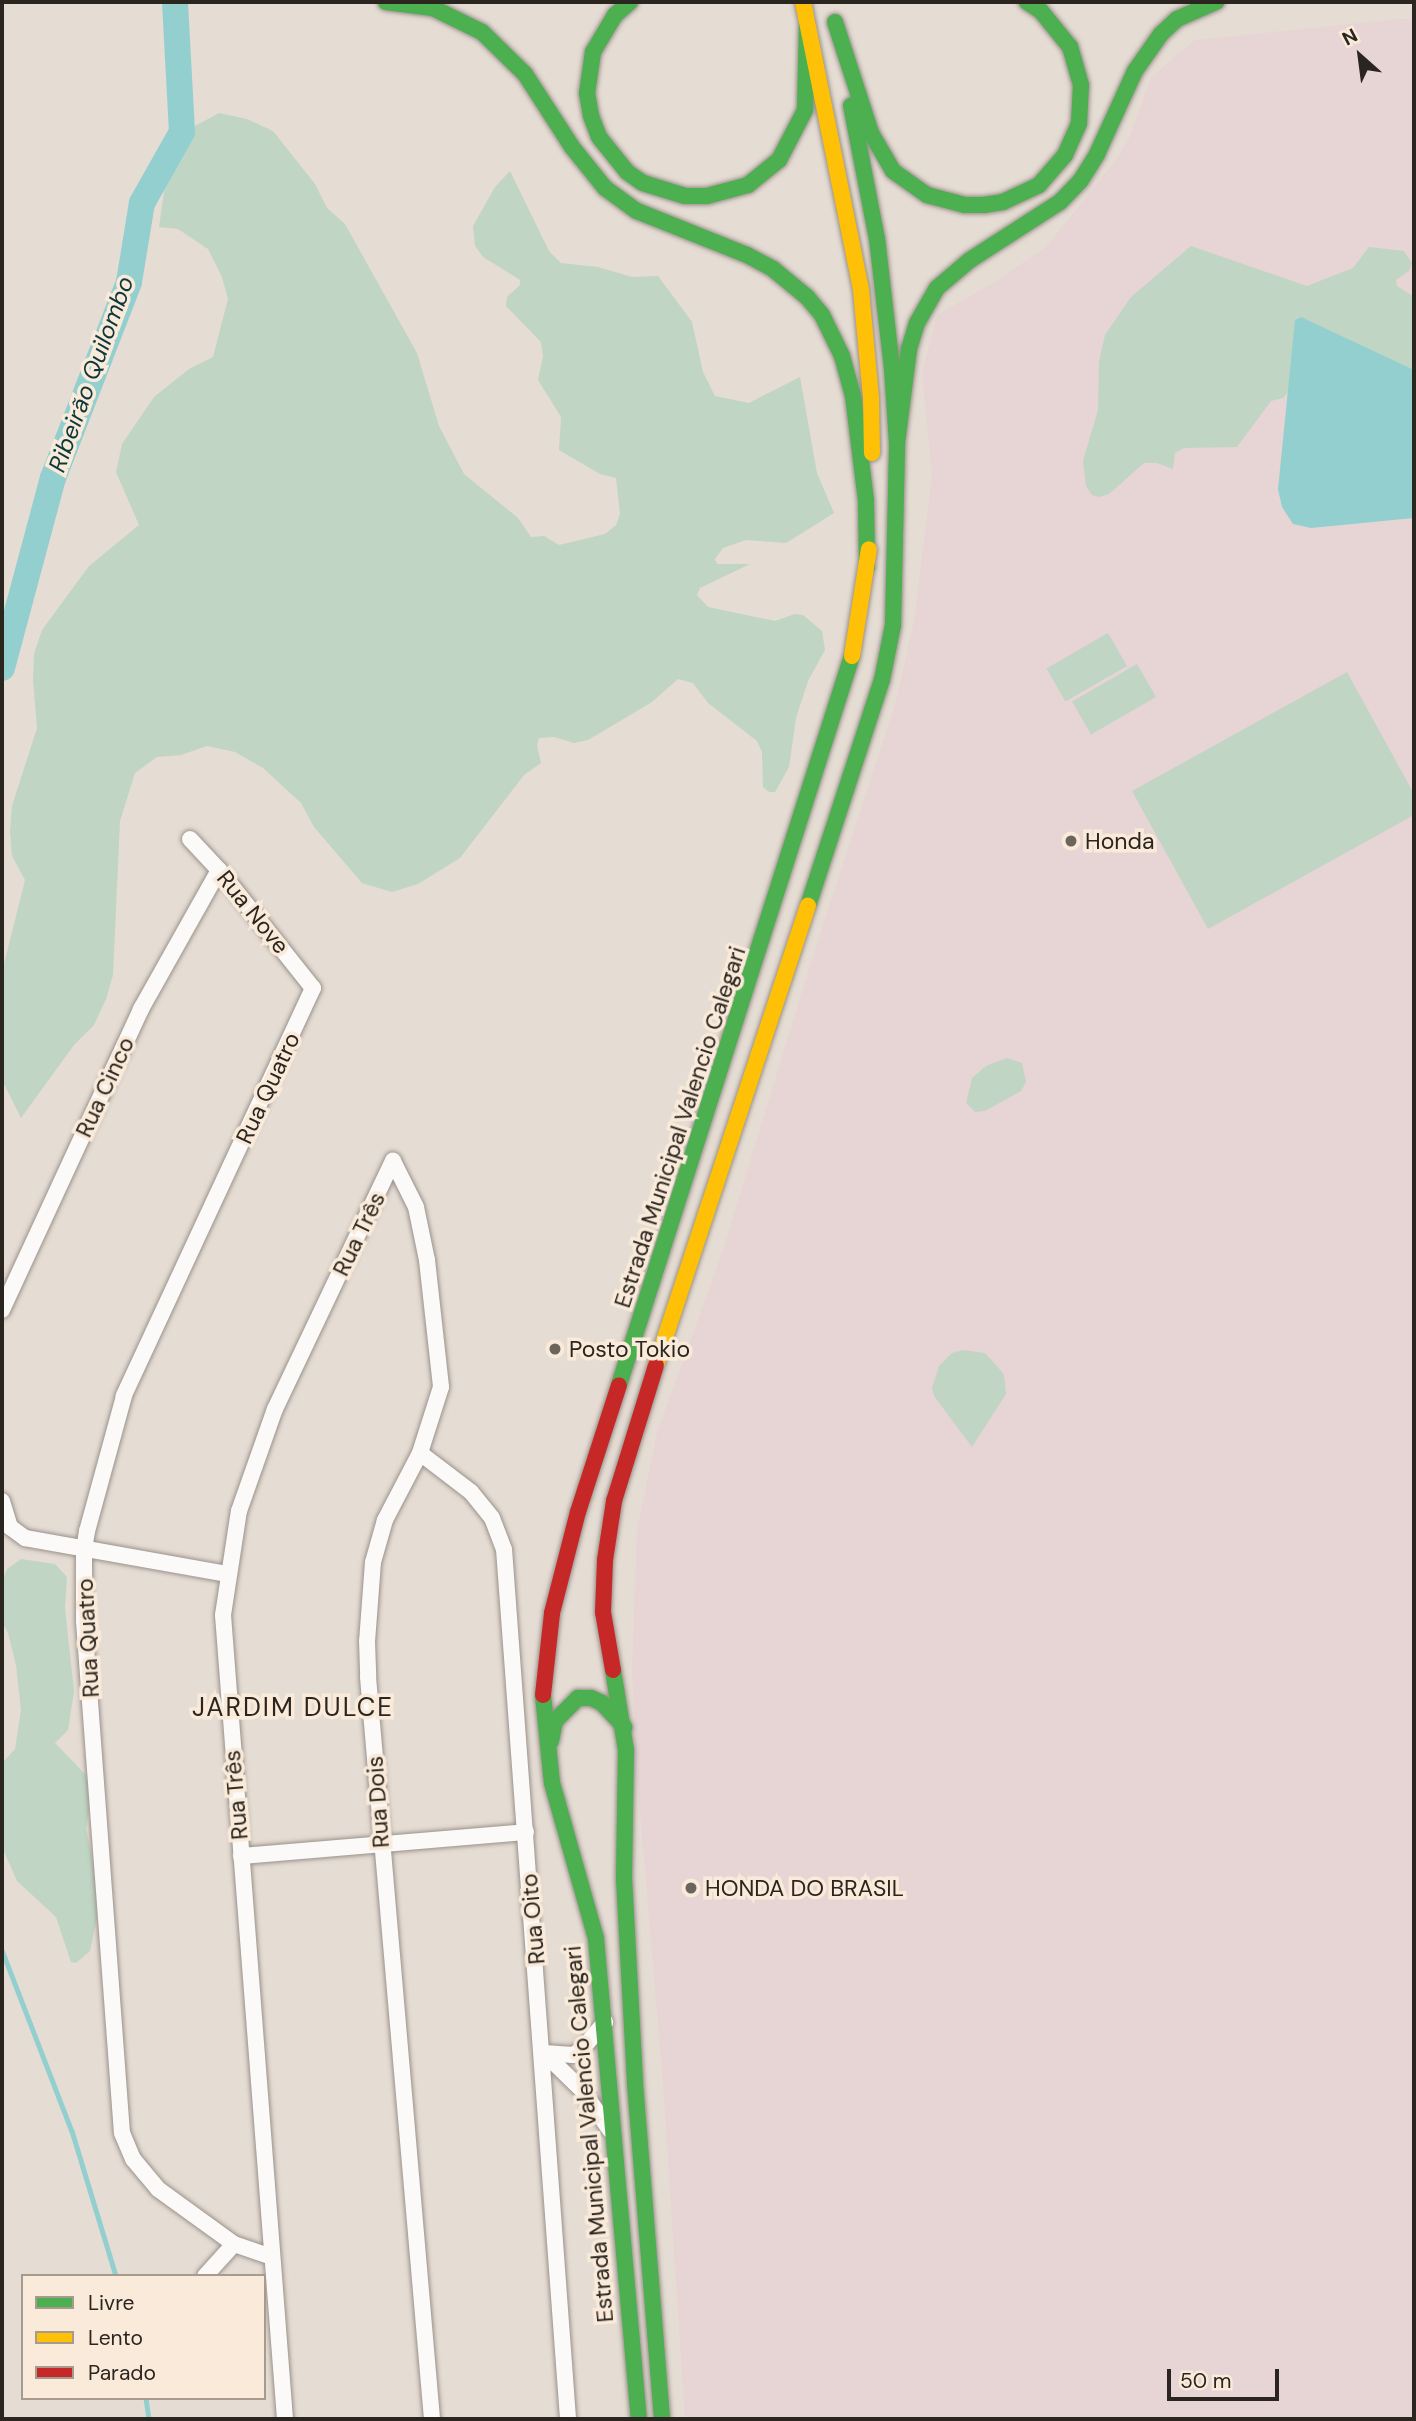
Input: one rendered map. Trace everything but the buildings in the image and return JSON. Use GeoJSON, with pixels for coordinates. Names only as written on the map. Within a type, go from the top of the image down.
{"type":"FeatureCollection","features":[{"type":"Feature","properties":{"kind":"main road"},"geometry":{"type":"LineString","coordinates":[[386,2],[424,5],[467,22],[482,32],[526,74],[572,147],[605,188],[637,211],[747,255],[773,269],[807,297],[822,315],[842,356],[853,396],[866,501],[867,567]]}},
{"type":"Feature","properties":{"kind":"main road"},"geometry":{"type":"LineString","coordinates":[[630,2],[615,15],[593,52],[587,93],[592,116],[605,146],[627,172],[643,183],[685,196],[707,196],[748,185],[779,160],[791,142],[805,110],[805,13]]}},
{"type":"Feature","properties":{"kind":"main road"},"geometry":{"type":"LineString","coordinates":[[833,12],[871,133],[893,171],[927,195],[944,201],[984,205],[1003,202],[1039,185],[1065,156],[1079,123],[1081,86],[1070,47],[1041,10],[1027,2]]}},
{"type":"Feature","properties":{"kind":"main road"},"geometry":{"type":"LineString","coordinates":[[662,2419],[635,2084],[624,1878],[624,1727],[603,1612],[605,1560],[614,1501],[679,1290],[882,680],[892,625],[897,443],[909,349],[917,323],[937,288],[970,260],[1060,202],[1081,180],[1097,154],[1147,51],[1177,19],[1216,2]]}},
{"type":"Feature","properties":{"kind":"main road"},"geometry":{"type":"LineString","coordinates":[[833,12],[877,239],[887,317],[897,443]]}},
{"type":"Feature","properties":{"kind":"main road","name":"Estrada Municipal Valencio Calegari"},"geometry":{"type":"LineString","coordinates":[[639,2419],[596,1940],[552,1783],[542,1687],[552,1613],[578,1512],[810,802],[854,650],[873,512],[867,337],[850,224],[805,13]]}},
{"type":"Feature","properties":{"kind":"main road"},"geometry":{"type":"LineString","coordinates":[[549,1752],[555,1721],[578,1698],[591,1698],[602,1703],[624,1727]]}},
{"type":"Feature","properties":{"kind":"street","name":"Rua Nove"},"geometry":{"type":"LineString","coordinates":[[190,839],[219,870],[313,988]]}},
{"type":"Feature","properties":{"kind":"street","name":"Rua Cinco"},"geometry":{"type":"LineString","coordinates":[[2,1310],[6,1287],[141,1009],[219,870]]}},
{"type":"Feature","properties":{"kind":"street","name":"Rua Quatro"},"geometry":{"type":"LineString","coordinates":[[272,2257],[234,2244],[158,2189],[133,2159],[122,2133],[85,1621],[84,1551],[105,1456],[124,1396],[313,988]]}},
{"type":"Feature","properties":{"kind":"street","name":"Rua Dois"},"geometry":{"type":"LineString","coordinates":[[393,1161],[416,1207],[427,1260],[441,1387],[420,1453],[385,1520],[373,1562],[368,1677],[432,2419]]}},
{"type":"Feature","properties":{"kind":"street","name":"Rua Três"},"geometry":{"type":"LineString","coordinates":[[285,2419],[224,1656],[223,1615],[239,1511],[275,1409],[393,1161]]}},
{"type":"Feature","properties":{"kind":"street","name":"Rua Oito"},"geometry":{"type":"LineString","coordinates":[[420,1453],[471,1492],[501,1534],[544,2053],[568,2419]]}},
{"type":"Feature","properties":{"kind":"street"},"geometry":{"type":"LineString","coordinates":[[2,1501],[10,1527],[26,1538],[84,1551],[228,1574]]}},
{"type":"Feature","properties":{"kind":"street"},"geometry":{"type":"LineString","coordinates":[[241,1857],[526,1832]]}},
{"type":"Feature","properties":{"kind":"street"},"geometry":{"type":"LineString","coordinates":[[544,2053],[573,2055],[581,2050],[605,2022]]}},
{"type":"Feature","properties":{"kind":"street"},"geometry":{"type":"LineString","coordinates":[[544,2053],[582,2090],[615,2136]]}},
{"type":"Feature","properties":{"kind":"street"},"geometry":{"type":"LineString","coordinates":[[207,2274],[234,2244]]}},
{"type":"Feature","properties":{"kind":"shaded area"},"geometry":{"type":"Polygon","coordinates":[[[1414,19],[1414,2419],[685,2419],[663,2084],[636,1764],[632,1671],[637,1530],[657,1433],[723,1250],[809,969],[897,698],[914,621],[932,475],[922,373],[937,315],[995,282],[1046,247],[1116,160],[1129,138],[1151,77],[1195,40],[1414,19]]]}},
{"type":"Feature","properties":{"kind":"green space"},"geometry":{"type":"Polygon","coordinates":[[[219,113],[247,119],[273,131],[315,184],[327,208],[345,224],[417,353],[439,426],[464,474],[518,518],[531,537],[544,536],[559,545],[605,534],[616,525],[620,514],[616,478],[600,474],[559,450],[561,417],[538,380],[543,356],[541,342],[506,306],[507,297],[520,285],[520,280],[483,257],[475,246],[473,226],[495,187],[510,171],[549,251],[561,263],[598,267],[632,277],[658,276],[692,322],[703,372],[715,396],[749,403],[800,377],[817,473],[834,513],[786,543],[746,540],[723,548],[715,559],[717,564],[750,564],[700,588],[697,595],[708,607],[775,621],[795,614],[803,615],[822,631],[825,650],[808,681],[796,718],[789,767],[775,792],[769,792],[763,787],[762,752],[757,741],[708,703],[693,683],[678,679],[652,702],[588,740],[574,743],[554,737],[539,738],[537,746],[541,763],[524,775],[460,858],[418,884],[392,892],[362,883],[314,827],[301,803],[263,768],[235,752],[207,746],[181,755],[157,757],[135,773],[120,821],[113,975],[106,999],[94,1025],[74,1045],[21,1118],[2,1080],[2,972],[25,880],[12,856],[10,832],[12,806],[37,728],[34,654],[42,630],[89,566],[139,525],[116,472],[122,444],[154,397],[189,369],[213,357],[228,299],[222,277],[208,249],[178,229],[159,227],[167,170],[179,144],[195,126],[219,113]]]}},
{"type":"Feature","properties":{"kind":"green space"},"geometry":{"type":"Polygon","coordinates":[[[1191,246],[1307,286],[1353,268],[1369,247],[1404,251],[1412,263],[1409,271],[1396,280],[1397,286],[1414,297],[1414,377],[1302,376],[1283,398],[1271,401],[1237,447],[1184,448],[1175,453],[1173,469],[1157,463],[1144,463],[1109,494],[1099,497],[1092,495],[1086,486],[1083,461],[1098,410],[1099,361],[1105,335],[1131,297],[1191,246]]]}},
{"type":"Feature","properties":{"kind":"green space"},"geometry":{"type":"Polygon","coordinates":[[[1108,633],[1127,666],[1066,701],[1047,668],[1108,633]]]}},
{"type":"Feature","properties":{"kind":"green space"},"geometry":{"type":"Polygon","coordinates":[[[1137,664],[1156,697],[1091,734],[1072,702],[1137,664]]]}},
{"type":"Feature","properties":{"kind":"green space"},"geometry":{"type":"Polygon","coordinates":[[[1347,672],[1414,794],[1414,815],[1208,929],[1132,791],[1347,672]]]}},
{"type":"Feature","properties":{"kind":"green space"},"geometry":{"type":"Polygon","coordinates":[[[1007,1058],[1022,1063],[1026,1082],[1021,1091],[985,1111],[975,1112],[966,1103],[972,1078],[986,1066],[1007,1058]]]}},
{"type":"Feature","properties":{"kind":"green space"},"geometry":{"type":"Polygon","coordinates":[[[962,1350],[985,1353],[1003,1373],[1005,1382],[1006,1394],[972,1447],[934,1396],[932,1388],[939,1366],[952,1353],[962,1350]]]}},
{"type":"Feature","properties":{"kind":"green space"},"geometry":{"type":"Polygon","coordinates":[[[21,1559],[55,1564],[67,1577],[65,1608],[74,1691],[68,1730],[55,1743],[85,1774],[92,1792],[86,1829],[94,1865],[97,1918],[90,1951],[76,1963],[71,1962],[56,1917],[17,1881],[2,1847],[2,1763],[15,1749],[21,1710],[16,1665],[8,1633],[2,1622],[2,1581],[7,1569],[21,1559]]]}},
{"type":"Feature","properties":{"kind":"water"},"geometry":{"type":"Polygon","coordinates":[[[1301,317],[1414,370],[1414,518],[1311,528],[1293,524],[1282,507],[1278,489],[1295,320],[1301,317]]]}},
{"type":"Feature","properties":{"kind":"waterway","name":"Ribeirão Quilombo"},"geometry":{"type":"LineString","coordinates":[[2,668],[53,478],[129,282],[142,203],[182,132],[175,2]]}},
{"type":"Feature","properties":{"kind":"waterway"},"geometry":{"type":"LineString","coordinates":[[2,1950],[72,2131],[115,2274]]}},
{"type":"Feature","properties":{"kind":"waterway"},"geometry":{"type":"LineString","coordinates":[[146,2400],[149,2419]]}},
{"type":"Feature","properties":{"kind":"traffic: fast"},"geometry":{"type":"LineString","coordinates":[[386,2],[433,8],[482,32],[525,74],[572,147],[605,188],[637,211],[747,255],[773,269],[807,297],[822,315],[842,356],[853,396],[866,501],[867,567]]}},
{"type":"Feature","properties":{"kind":"traffic: fast"},"geometry":{"type":"LineString","coordinates":[[630,2],[615,15],[593,52],[587,93],[591,116],[599,137],[627,172],[643,183],[685,196],[707,196],[748,185],[779,160],[805,110],[807,22]]}},
{"type":"Feature","properties":{"kind":"traffic: fast"},"geometry":{"type":"LineString","coordinates":[[835,22],[871,133],[893,171],[927,195],[965,205],[984,205],[1003,202],[1039,185],[1065,155],[1079,123],[1081,85],[1070,47],[1041,11],[1027,2]]}},
{"type":"Feature","properties":{"kind":"traffic: fast"},"geometry":{"type":"LineString","coordinates":[[897,443],[909,349],[917,323],[937,288],[970,260],[1060,202],[1081,180],[1097,154],[1135,71],[1161,34],[1177,19],[1216,2]]}},
{"type":"Feature","properties":{"kind":"traffic: fast"},"geometry":{"type":"LineString","coordinates":[[808,906],[882,680],[893,625],[897,443],[892,368],[877,239],[851,105]]}},
{"type":"Feature","properties":{"kind":"traffic: fast"},"geometry":{"type":"LineString","coordinates":[[619,1385],[852,656]]}},
{"type":"Feature","properties":{"kind":"traffic: fast"},"geometry":{"type":"LineString","coordinates":[[613,1670],[626,1750],[624,1878],[635,2083],[662,2419]]}},
{"type":"Feature","properties":{"kind":"traffic: fast"},"geometry":{"type":"LineString","coordinates":[[543,1695],[552,1783],[596,1939],[639,2419]]}},
{"type":"Feature","properties":{"kind":"traffic: fast"},"geometry":{"type":"LineString","coordinates":[[551,1741],[555,1721],[578,1698],[591,1698],[602,1703],[624,1727]]}},
{"type":"Feature","properties":{"kind":"traffic: slow"},"geometry":{"type":"LineString","coordinates":[[803,2],[861,290],[871,397],[872,453]]}},
{"type":"Feature","properties":{"kind":"traffic: slow"},"geometry":{"type":"LineString","coordinates":[[852,656],[869,549]]}},
{"type":"Feature","properties":{"kind":"traffic: slow"},"geometry":{"type":"LineString","coordinates":[[656,1365],[808,906]]}},
{"type":"Feature","properties":{"kind":"traffic: jam"},"geometry":{"type":"LineString","coordinates":[[613,1670],[603,1612],[605,1560],[614,1501],[656,1365]]}},
{"type":"Feature","properties":{"kind":"traffic: jam"},"geometry":{"type":"LineString","coordinates":[[543,1695],[552,1613],[578,1512],[619,1385]]}},
{"type":"Feature","properties":{"kind":"place","name":"Honda"},"geometry":{"type":"Point","coordinates":[1071,841]}},
{"type":"Feature","properties":{"kind":"place","name":"Posto Tokio"},"geometry":{"type":"Point","coordinates":[555,1349]}},
{"type":"Feature","properties":{"kind":"place","name":"HONDA DO BRASIL"},"geometry":{"type":"Point","coordinates":[691,1888]}},
{"type":"Feature","properties":{"kind":"district","name":"JARDIM DULCE"},"geometry":{"type":"Point","coordinates":[293,1708]}}]}
